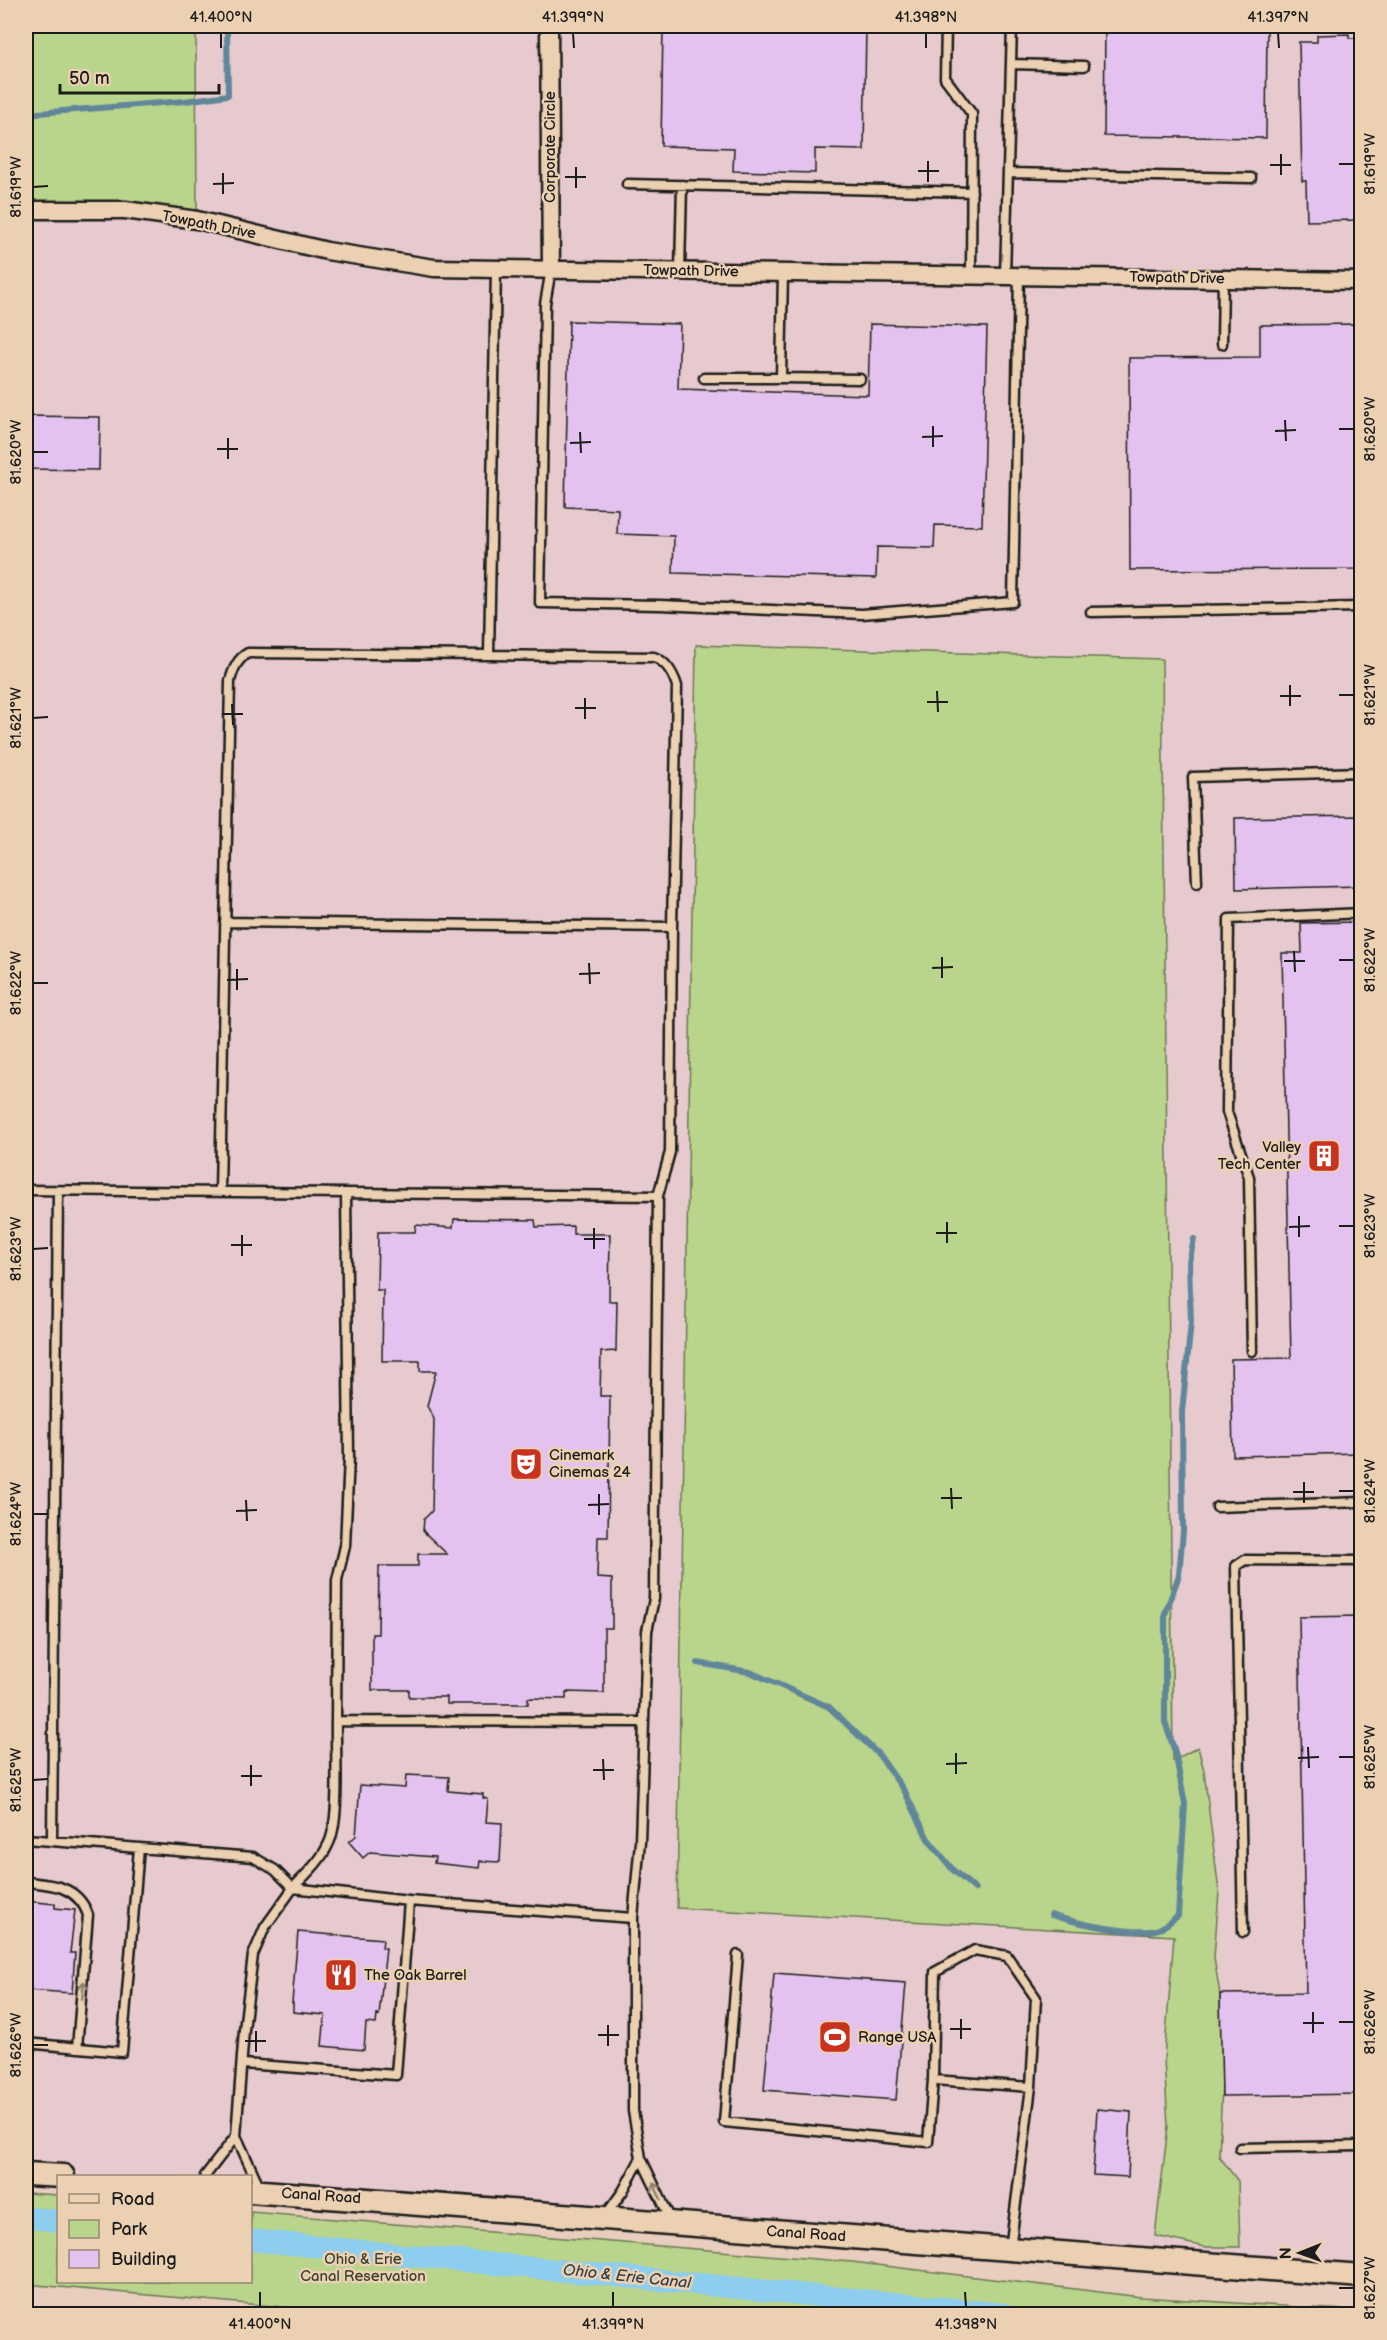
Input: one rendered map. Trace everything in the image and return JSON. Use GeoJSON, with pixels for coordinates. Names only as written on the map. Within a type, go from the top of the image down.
{"type":"FeatureCollection","features":[{"type":"Feature","properties":{"kind":"main road"},"geometry":{"type":"LineString","coordinates":[[26,2174],[57,2176]]}},
{"type":"Feature","properties":{"kind":"main road","name":"Canal Road"},"geometry":{"type":"LineString","coordinates":[[256,2191],[1362,2276]]}},
{"type":"Feature","properties":{"kind":"street","name":"Corporate Circle"},"geometry":{"type":"LineString","coordinates":[[549,26],[551,269]]}},
{"type":"Feature","properties":{"kind":"street","name":"Towpath Drive"},"geometry":{"type":"LineString","coordinates":[[26,210],[125,210],[197,220],[327,251],[422,267],[1362,281]]}},
{"type":"Feature","properties":{"kind":"lane"},"geometry":{"type":"LineString","coordinates":[[946,26],[945,78],[972,114],[971,275]]}},
{"type":"Feature","properties":{"kind":"lane"},"geometry":{"type":"LineString","coordinates":[[551,269],[545,304],[540,603],[660,605],[862,614],[1013,602],[1012,276],[1008,173],[1012,26]]}},
{"type":"Feature","properties":{"kind":"lane"},"geometry":{"type":"LineString","coordinates":[[1011,64],[1084,66]]}},
{"type":"Feature","properties":{"kind":"lane"},"geometry":{"type":"LineString","coordinates":[[1008,173],[1251,178]]}},
{"type":"Feature","properties":{"kind":"lane"},"geometry":{"type":"LineString","coordinates":[[627,184],[972,192]]}},
{"type":"Feature","properties":{"kind":"lane"},"geometry":{"type":"LineString","coordinates":[[680,271],[682,185]]}},
{"type":"Feature","properties":{"kind":"lane"},"geometry":{"type":"LineString","coordinates":[[489,655],[496,269]]}},
{"type":"Feature","properties":{"kind":"lane"},"geometry":{"type":"LineString","coordinates":[[781,378],[783,272]]}},
{"type":"Feature","properties":{"kind":"lane"},"geometry":{"type":"LineString","coordinates":[[1222,344],[1223,279]]}},
{"type":"Feature","properties":{"kind":"lane"},"geometry":{"type":"LineString","coordinates":[[704,378],[860,379]]}},
{"type":"Feature","properties":{"kind":"lane"},"geometry":{"type":"LineString","coordinates":[[1091,612],[1362,607]]}},
{"type":"Feature","properties":{"kind":"lane"},"geometry":{"type":"LineString","coordinates":[[220,1192],[230,681],[241,656],[248,653],[270,652],[654,657],[660,660],[673,675],[677,686],[670,1152],[658,1196],[654,1599],[647,1631],[640,1842],[633,1918],[632,2097],[641,2158],[672,2223]]}},
{"type":"Feature","properties":{"kind":"lane"},"geometry":{"type":"LineString","coordinates":[[1197,883],[1193,777],[1362,772]]}},
{"type":"Feature","properties":{"kind":"lane"},"geometry":{"type":"LineString","coordinates":[[1252,1351],[1249,1177],[1227,1112],[1229,919],[1362,913]]}},
{"type":"Feature","properties":{"kind":"lane"},"geometry":{"type":"LineString","coordinates":[[225,922],[672,927]]}},
{"type":"Feature","properties":{"kind":"lane"},"geometry":{"type":"LineString","coordinates":[[26,1190],[658,1196]]}},
{"type":"Feature","properties":{"kind":"lane"},"geometry":{"type":"LineString","coordinates":[[52,1841],[57,1191]]}},
{"type":"Feature","properties":{"kind":"lane"},"geometry":{"type":"LineString","coordinates":[[250,2175],[236,2136],[253,1954],[265,1927],[330,1843],[336,1792],[337,1580],[345,1546],[349,1457],[346,1193]]}},
{"type":"Feature","properties":{"kind":"lane"},"geometry":{"type":"LineString","coordinates":[[1217,1507],[1362,1502]]}},
{"type":"Feature","properties":{"kind":"lane"},"geometry":{"type":"LineString","coordinates":[[1243,1932],[1236,1566],[1245,1560],[1362,1561]]}},
{"type":"Feature","properties":{"kind":"lane"},"geometry":{"type":"LineString","coordinates":[[336,1721],[644,1722]]}},
{"type":"Feature","properties":{"kind":"lane"},"geometry":{"type":"LineString","coordinates":[[26,1839],[253,1857],[275,1870],[293,1888],[633,1918]]}},
{"type":"Feature","properties":{"kind":"lane"},"geometry":{"type":"LineString","coordinates":[[26,2043],[122,2052],[139,1848]]}},
{"type":"Feature","properties":{"kind":"lane"},"geometry":{"type":"LineString","coordinates":[[26,1882],[67,1889],[84,1903],[88,1915],[77,2048]]}},
{"type":"Feature","properties":{"kind":"lane"},"geometry":{"type":"LineString","coordinates":[[242,2064],[396,2075],[409,1900]]}},
{"type":"Feature","properties":{"kind":"lane"},"geometry":{"type":"LineString","coordinates":[[738,1954],[724,2122],[928,2142],[933,2080],[935,1972],[975,1950],[1007,1956],[1036,1998],[1031,2087],[1010,2249]]}},
{"type":"Feature","properties":{"kind":"lane"},"geometry":{"type":"LineString","coordinates":[[933,2080],[1031,2087]]}},
{"type":"Feature","properties":{"kind":"lane"},"geometry":{"type":"LineString","coordinates":[[206,2175],[236,2136]]}},
{"type":"Feature","properties":{"kind":"lane"},"geometry":{"type":"LineString","coordinates":[[1240,2148],[1362,2146]]}},
{"type":"Feature","properties":{"kind":"lane"},"geometry":{"type":"LineString","coordinates":[[603,2218],[623,2191],[641,2158]]}},
{"type":"Feature","properties":{"kind":"shaded area"},"geometry":{"type":"Polygon","coordinates":[[[196,26],[1361,26],[1361,2276],[252,2191],[252,2175],[26,2174],[26,210],[197,219],[196,26]],[[696,645],[677,1907],[1174,1935],[1162,660],[696,645]]]}},
{"type":"Feature","properties":{"kind":"green space"},"geometry":{"type":"Polygon","coordinates":[[[26,26],[196,26],[197,220],[26,210],[26,26]]]}},
{"type":"Feature","properties":{"kind":"green space"},"geometry":{"type":"Polygon","coordinates":[[[696,645],[1162,659],[1173,1761],[1198,1747],[1204,1771],[1219,1892],[1214,1958],[1220,1994],[1222,2084],[1219,2156],[1238,2181],[1240,2247],[1205,2247],[1155,2236],[1168,2126],[1164,2059],[1174,1936],[677,1908],[696,645]]]}},
{"type":"Feature","properties":{"kind":"green space","name":"Ohio & Erie Canal Reservation"},"geometry":{"type":"Polygon","coordinates":[[[26,2193],[57,2195],[57,2283],[252,2283],[252,2212],[852,2262],[1141,2297],[1361,2311],[1361,2314],[362,2314],[26,2284],[26,2193]]]}},
{"type":"Feature","properties":{"kind":"building"},"geometry":{"type":"Polygon","coordinates":[[[663,26],[866,26],[864,150],[815,149],[815,173],[733,171],[734,148],[661,146],[663,26]]]}},
{"type":"Feature","properties":{"kind":"building"},"geometry":{"type":"Polygon","coordinates":[[[1105,26],[1267,26],[1266,138],[1104,136],[1105,26]]]}},
{"type":"Feature","properties":{"kind":"building"},"geometry":{"type":"Polygon","coordinates":[[[1349,34],[1349,38],[1362,38],[1362,220],[1307,221],[1306,181],[1302,181],[1299,42],[1317,42],[1317,35],[1349,34]]]}},
{"type":"Feature","properties":{"kind":"building"},"geometry":{"type":"Polygon","coordinates":[[[569,321],[680,324],[678,389],[868,395],[870,324],[987,327],[982,526],[935,525],[934,548],[877,547],[876,578],[673,573],[674,536],[617,534],[618,509],[565,507],[569,321]]]}},
{"type":"Feature","properties":{"kind":"building"},"geometry":{"type":"Polygon","coordinates":[[[1362,324],[1362,569],[1130,570],[1129,358],[1260,357],[1260,325],[1362,324]]]}},
{"type":"Feature","properties":{"kind":"building"},"geometry":{"type":"Polygon","coordinates":[[[26,416],[100,417],[99,470],[26,469],[26,416]]]}},
{"type":"Feature","properties":{"kind":"building"},"geometry":{"type":"Polygon","coordinates":[[[1362,816],[1362,886],[1236,889],[1235,818],[1362,816]]]}},
{"type":"Feature","properties":{"kind":"building","name":"Valley Tech Center"},"geometry":{"type":"Polygon","coordinates":[[[1362,922],[1362,1453],[1233,1456],[1231,1359],[1291,1358],[1282,953],[1302,953],[1301,923],[1362,922]]]}},
{"type":"Feature","properties":{"kind":"building"},"geometry":{"type":"Polygon","coordinates":[[[454,1219],[535,1220],[536,1227],[573,1226],[573,1234],[610,1234],[609,1301],[617,1301],[616,1351],[601,1352],[600,1396],[610,1396],[608,1537],[598,1537],[597,1578],[612,1579],[612,1628],[604,1628],[604,1693],[566,1692],[566,1699],[528,1698],[528,1704],[447,1704],[447,1697],[409,1697],[409,1690],[372,1690],[372,1634],[378,1634],[379,1566],[418,1566],[418,1554],[447,1554],[423,1531],[424,1519],[432,1511],[434,1419],[427,1406],[436,1371],[420,1371],[420,1361],[382,1361],[383,1290],[377,1290],[378,1232],[415,1232],[416,1225],[453,1228],[454,1219]]]}},
{"type":"Feature","properties":{"kind":"building"},"geometry":{"type":"Polygon","coordinates":[[[1362,1616],[1362,2094],[1222,2096],[1220,1994],[1306,1993],[1299,1617],[1362,1616]]]}},
{"type":"Feature","properties":{"kind":"building"},"geometry":{"type":"Polygon","coordinates":[[[406,1775],[449,1777],[448,1791],[483,1794],[483,1798],[488,1799],[486,1822],[502,1823],[500,1862],[480,1861],[479,1868],[434,1863],[435,1857],[370,1852],[363,1858],[349,1842],[356,1836],[360,1785],[405,1788],[406,1775]]]}},
{"type":"Feature","properties":{"kind":"building"},"geometry":{"type":"Polygon","coordinates":[[[26,1901],[55,1904],[55,1908],[75,1910],[70,1953],[75,1953],[72,1993],[26,1990],[26,1901]]]}},
{"type":"Feature","properties":{"kind":"building"},"geometry":{"type":"Polygon","coordinates":[[[298,1932],[383,1939],[382,1948],[386,1948],[379,2016],[377,2015],[376,2024],[366,2023],[364,2050],[322,2046],[325,2015],[293,2012],[298,1932]]]}},
{"type":"Feature","properties":{"kind":"building","name":"Range USA"},"geometry":{"type":"Polygon","coordinates":[[[774,1973],[906,1983],[896,2100],[764,2090],[774,1973]]]}},
{"type":"Feature","properties":{"kind":"building"},"geometry":{"type":"Polygon","coordinates":[[[1097,2109],[1131,2112],[1128,2177],[1093,2175],[1097,2109]]]}},
{"type":"Feature","properties":{"kind":"waterway"},"geometry":{"type":"LineString","coordinates":[[26,114],[185,101],[228,95],[227,26]]}},
{"type":"Feature","properties":{"kind":"waterway"},"geometry":{"type":"LineString","coordinates":[[1051,1915],[1089,1925],[1136,1931],[1159,1929],[1178,1916],[1185,1804],[1175,1752],[1165,1722],[1165,1614],[1179,1575],[1183,1531],[1182,1412],[1191,1322],[1189,1262],[1194,1239]]}},
{"type":"Feature","properties":{"kind":"waterway"},"geometry":{"type":"LineString","coordinates":[[698,1663],[750,1672],[829,1707],[879,1755],[905,1792],[928,1839],[953,1870],[975,1889]]}},
{"type":"Feature","properties":{"kind":"waterway","name":"Ohio & Erie Canal"},"geometry":{"type":"LineString","coordinates":[[26,2217],[57,2221]]}},
{"type":"Feature","properties":{"kind":"waterway","name":"Ohio & Erie Canal"},"geometry":{"type":"LineString","coordinates":[[252,2240],[1004,2314]]}},
{"type":"Feature","properties":{"kind":"place","name":"Valley Tech Center"},"geometry":{"type":"Point","coordinates":[1324,1156]}},
{"type":"Feature","properties":{"kind":"place","name":"Cinemark Cinemas 24"},"geometry":{"type":"Point","coordinates":[526,1464]}},
{"type":"Feature","properties":{"kind":"place","name":"The Oak Barrel"},"geometry":{"type":"Point","coordinates":[341,1975]}},
{"type":"Feature","properties":{"kind":"place","name":"Range USA"},"geometry":{"type":"Point","coordinates":[835,2037]}}]}
